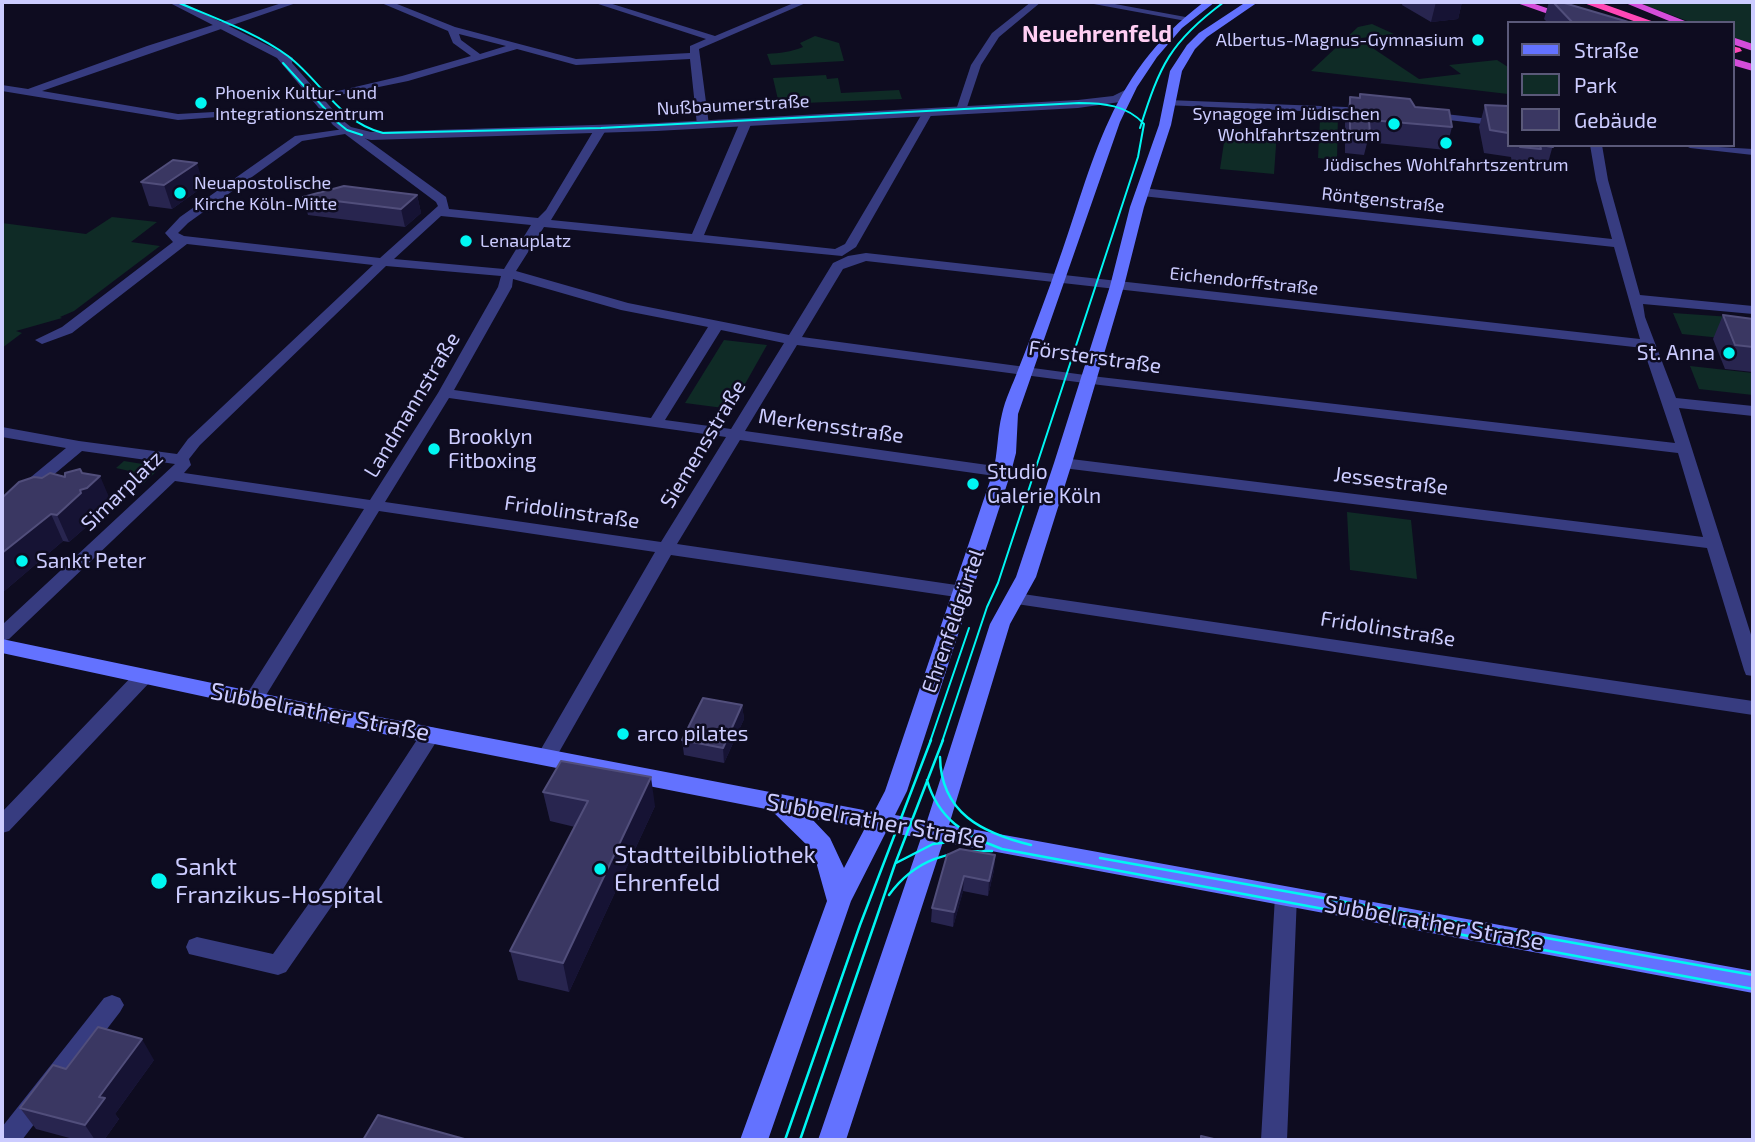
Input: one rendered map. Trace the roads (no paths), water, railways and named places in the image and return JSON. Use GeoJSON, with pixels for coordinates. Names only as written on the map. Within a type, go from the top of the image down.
{"type":"FeatureCollection","features":[{"type":"Feature","properties":{"kind":"highway"},"geometry":{"type":"LineString","coordinates":[[1519,2],[1580,21]]}},
{"type":"Feature","properties":{"kind":"highway"},"geometry":{"type":"LineString","coordinates":[[1587,2],[1645,21]]}},
{"type":"Feature","properties":{"kind":"highway"},"geometry":{"type":"LineString","coordinates":[[1628,2],[1680,21]]}},
{"type":"Feature","properties":{"kind":"highway"},"geometry":{"type":"LineString","coordinates":[[1573,6],[1616,21]]}},
{"type":"Feature","properties":{"kind":"highway"},"geometry":{"type":"LineString","coordinates":[[1734,50],[1753,48]]}},
{"type":"Feature","properties":{"kind":"highway"},"geometry":{"type":"LineString","coordinates":[[1734,50],[1753,56]]}},
{"type":"Feature","properties":{"kind":"highway"},"geometry":{"type":"LineString","coordinates":[[1734,51],[1753,71]]}},
{"type":"Feature","properties":{"kind":"highway"},"geometry":{"type":"LineString","coordinates":[[1734,67],[1753,71]]}},
{"type":"Feature","properties":{"kind":"main road","name":"Ehrenfeldgürtel"},"geometry":{"type":"LineString","coordinates":[[754,1140],[839,901],[883,821],[896,791],[1002,472],[1007,453],[1010,414],[1120,110],[1127,93],[1163,40],[1186,18],[1210,2]]}},
{"type":"Feature","properties":{"kind":"main road"},"geometry":{"type":"LineString","coordinates":[[832,1140],[1000,624],[1016,599],[1063,463],[1117,286],[1142,192],[1165,124],[1176,71],[1191,47],[1216,25],[1253,2]]}},
{"type":"Feature","properties":{"kind":"main road","name":"Subbelrather Straße"},"geometry":{"type":"LineString","coordinates":[[2,646],[253,700],[778,803],[1753,982]]}},
{"type":"Feature","properties":{"kind":"main road"},"geometry":{"type":"LineString","coordinates":[[778,803],[825,846],[832,862],[839,901]]}},
{"type":"Feature","properties":{"kind":"street"},"geometry":{"type":"LineString","coordinates":[[173,2],[223,25],[301,67],[358,126],[391,136]]}},
{"type":"Feature","properties":{"kind":"street"},"geometry":{"type":"LineString","coordinates":[[30,92],[294,2]]}},
{"type":"Feature","properties":{"kind":"street"},"geometry":{"type":"LineString","coordinates":[[384,2],[452,29],[576,62],[697,56]]}},
{"type":"Feature","properties":{"kind":"street"},"geometry":{"type":"LineString","coordinates":[[597,2],[716,38]]}},
{"type":"Feature","properties":{"kind":"street"},"geometry":{"type":"LineString","coordinates":[[703,125],[694,48],[803,2]]}},
{"type":"Feature","properties":{"kind":"street"},"geometry":{"type":"LineString","coordinates":[[961,110],[976,65],[995,35],[1036,2]]}},
{"type":"Feature","properties":{"kind":"street"},"geometry":{"type":"LineString","coordinates":[[1088,2],[1186,18]]}},
{"type":"Feature","properties":{"kind":"street"},"geometry":{"type":"LineString","coordinates":[[452,29],[457,41],[479,58]]}},
{"type":"Feature","properties":{"kind":"street"},"geometry":{"type":"LineString","coordinates":[[328,96],[518,46]]}},
{"type":"Feature","properties":{"kind":"street"},"geometry":{"type":"LineString","coordinates":[[181,459],[194,442],[444,207],[442,201],[347,130],[319,102],[279,54]]}},
{"type":"Feature","properties":{"kind":"street"},"geometry":{"type":"LineString","coordinates":[[2,88],[178,117],[214,116]]}},
{"type":"Feature","properties":{"kind":"street","name":"Nußbaumerstraße"},"geometry":{"type":"LineString","coordinates":[[391,136],[600,130],[1077,104],[1116,99],[1127,93]]}},
{"type":"Feature","properties":{"kind":"street"},"geometry":{"type":"LineString","coordinates":[[1168,103],[1227,103],[1389,112]]}},
{"type":"Feature","properties":{"kind":"street","name":"Nußbaumerstraße"},"geometry":{"type":"LineString","coordinates":[[1077,104],[1120,110]]}},
{"type":"Feature","properties":{"kind":"street"},"geometry":{"type":"LineString","coordinates":[[440,212],[829,253],[842,252],[850,247],[928,112]]}},
{"type":"Feature","properties":{"kind":"street"},"geometry":{"type":"LineString","coordinates":[[1413,114],[1506,124]]}},
{"type":"Feature","properties":{"kind":"street"},"geometry":{"type":"LineString","coordinates":[[697,238],[746,122]]}},
{"type":"Feature","properties":{"kind":"street"},"geometry":{"type":"LineString","coordinates":[[391,136],[371,136],[347,130],[299,138],[178,225],[171,233],[176,239],[184,240],[508,273]]}},
{"type":"Feature","properties":{"kind":"street","name":"Landmannstraße"},"geometry":{"type":"LineString","coordinates":[[253,700],[446,393],[532,232],[551,212],[600,130]]}},
{"type":"Feature","properties":{"kind":"street"},"geometry":{"type":"LineString","coordinates":[[384,156],[382,147],[391,136]]}},
{"type":"Feature","properties":{"kind":"street"},"geometry":{"type":"LineString","coordinates":[[1596,147],[1602,180],[1640,318],[1670,402],[1753,670]]}},
{"type":"Feature","properties":{"kind":"street"},"geometry":{"type":"LineString","coordinates":[[1708,147],[1753,152]]}},
{"type":"Feature","properties":{"kind":"street","name":"Röntgenstraße"},"geometry":{"type":"LineString","coordinates":[[1142,192],[1620,244]]}},
{"type":"Feature","properties":{"kind":"street"},"geometry":{"type":"LineString","coordinates":[[42,340],[67,330],[184,240]]}},
{"type":"Feature","properties":{"kind":"street","name":"Eichendorffstraße"},"geometry":{"type":"LineString","coordinates":[[838,266],[866,257],[1648,344]]}},
{"type":"Feature","properties":{"kind":"street","name":"Siemensstraße"},"geometry":{"type":"LineString","coordinates":[[547,756],[666,548],[838,266]]}},
{"type":"Feature","properties":{"kind":"street","name":"Försterstraße"},"geometry":{"type":"LineString","coordinates":[[508,273],[626,307],[793,340],[1088,379],[1683,449]]}},
{"type":"Feature","properties":{"kind":"street"},"geometry":{"type":"LineString","coordinates":[[1635,299],[1753,310]]}},
{"type":"Feature","properties":{"kind":"street"},"geometry":{"type":"LineString","coordinates":[[656,422],[716,326]]}},
{"type":"Feature","properties":{"kind":"street","name":"Merkensstraße"},"geometry":{"type":"LineString","coordinates":[[446,393],[1002,472]]}},
{"type":"Feature","properties":{"kind":"street"},"geometry":{"type":"LineString","coordinates":[[1670,402],[1753,411]]}},
{"type":"Feature","properties":{"kind":"street","name":"Simarplatz"},"geometry":{"type":"LineString","coordinates":[[2,432],[79,446],[181,459],[183,465],[2,635]]}},
{"type":"Feature","properties":{"kind":"street"},"geometry":{"type":"LineString","coordinates":[[2,509],[79,446]]}},
{"type":"Feature","properties":{"kind":"street","name":"Jessestraße"},"geometry":{"type":"LineString","coordinates":[[1063,463],[1714,544]]}},
{"type":"Feature","properties":{"kind":"street","name":"Fridolinstraße"},"geometry":{"type":"LineString","coordinates":[[174,476],[963,592]]}},
{"type":"Feature","properties":{"kind":"street","name":"Fridolinstraße"},"geometry":{"type":"LineString","coordinates":[[1016,599],[1296,638],[1753,708]]}},
{"type":"Feature","properties":{"kind":"street"},"geometry":{"type":"LineString","coordinates":[[2,825],[143,677]]}},
{"type":"Feature","properties":{"kind":"street"},"geometry":{"type":"LineString","coordinates":[[197,947],[278,965],[330,891],[431,734]]}},
{"type":"Feature","properties":{"kind":"street"},"geometry":{"type":"LineString","coordinates":[[1274,1140],[1286,896]]}},
{"type":"Feature","properties":{"kind":"street"},"geometry":{"type":"LineString","coordinates":[[7,1140],[112,1006]]}},
{"type":"Feature","properties":{"kind":"tram line"},"geometry":{"type":"LineString","coordinates":[[177,2],[275,47],[300,66],[354,120],[383,133],[601,128],[1079,103],[1122,109],[1142,122]]}},
{"type":"Feature","properties":{"kind":"tram line"},"geometry":{"type":"LineString","coordinates":[[1142,122],[1154,87],[1169,56],[1191,30],[1224,2]]}},
{"type":"Feature","properties":{"kind":"tram line"},"geometry":{"type":"LineString","coordinates":[[283,63],[337,122],[347,130],[362,135]]}},
{"type":"Feature","properties":{"kind":"tram line"},"geometry":{"type":"LineString","coordinates":[[942,742],[987,607],[998,583],[1138,157],[1144,124],[1142,122]]}},
{"type":"Feature","properties":{"kind":"tram line"},"geometry":{"type":"LineString","coordinates":[[1140,128],[1142,122]]}},
{"type":"Feature","properties":{"kind":"tram line"},"geometry":{"type":"LineString","coordinates":[[930,742],[969,628]]}},
{"type":"Feature","properties":{"kind":"tram line"},"geometry":{"type":"LineString","coordinates":[[785,1140],[860,925],[931,740]]}},
{"type":"Feature","properties":{"kind":"tram line"},"geometry":{"type":"LineString","coordinates":[[927,781],[943,740]]}},
{"type":"Feature","properties":{"kind":"tram line"},"geometry":{"type":"LineString","coordinates":[[940,757],[942,776],[948,793],[967,818],[996,834],[1031,845]]}},
{"type":"Feature","properties":{"kind":"tram line"},"geometry":{"type":"LineString","coordinates":[[800,1140],[895,864],[927,781]]}},
{"type":"Feature","properties":{"kind":"tram line"},"geometry":{"type":"LineString","coordinates":[[927,781],[946,816],[965,832],[1002,849],[1753,989]]}},
{"type":"Feature","properties":{"kind":"tram line"},"geometry":{"type":"LineString","coordinates":[[896,863],[933,844],[974,839]]}},
{"type":"Feature","properties":{"kind":"tram line"},"geometry":{"type":"LineString","coordinates":[[889,895],[910,873],[934,859],[961,852],[992,851]]}},
{"type":"Feature","properties":{"kind":"tram line"},"geometry":{"type":"LineString","coordinates":[[1100,858],[1753,975]]}},
{"type":"Feature","properties":{"kind":"place","name":"Albertus-Magnus-Gymnasium"},"geometry":{"type":"Point","coordinates":[1478,40]}},
{"type":"Feature","properties":{"kind":"place","name":"Phoenix Kultur- und Integrationszentrum"},"geometry":{"type":"Point","coordinates":[201,103]}},
{"type":"Feature","properties":{"kind":"place","name":"Synagoge im Jüdischen Wohlfahrtszentrum"},"geometry":{"type":"Point","coordinates":[1394,124]}},
{"type":"Feature","properties":{"kind":"place","name":"Jüdisches Wohlfahrtszentrum"},"geometry":{"type":"Point","coordinates":[1446,143]}},
{"type":"Feature","properties":{"kind":"place","name":"Neuapostolische Kirche Köln-Mitte"},"geometry":{"type":"Point","coordinates":[180,193]}},
{"type":"Feature","properties":{"kind":"place","name":"Lenauplatz"},"geometry":{"type":"Point","coordinates":[466,241]}},
{"type":"Feature","properties":{"kind":"place","name":"St. Anna"},"geometry":{"type":"Point","coordinates":[1729,353]}},
{"type":"Feature","properties":{"kind":"place","name":"Brooklyn Fitboxing"},"geometry":{"type":"Point","coordinates":[434,449]}},
{"type":"Feature","properties":{"kind":"place","name":"Studio Galerie Köln"},"geometry":{"type":"Point","coordinates":[973,484]}},
{"type":"Feature","properties":{"kind":"place","name":"Sankt Peter"},"geometry":{"type":"Point","coordinates":[22,561]}},
{"type":"Feature","properties":{"kind":"place","name":"arco pilates"},"geometry":{"type":"Point","coordinates":[623,734]}},
{"type":"Feature","properties":{"kind":"place","name":"Stadtteilbibliothek Ehrenfeld"},"geometry":{"type":"Point","coordinates":[600,869]}},
{"type":"Feature","properties":{"kind":"place","name":"Sankt Franzikus-Hospital"},"geometry":{"type":"Point","coordinates":[159,881]}},
{"type":"Feature","properties":{"kind":"district","name":"Neuehrenfeld"},"geometry":{"type":"Point","coordinates":[1097,34]}}]}
